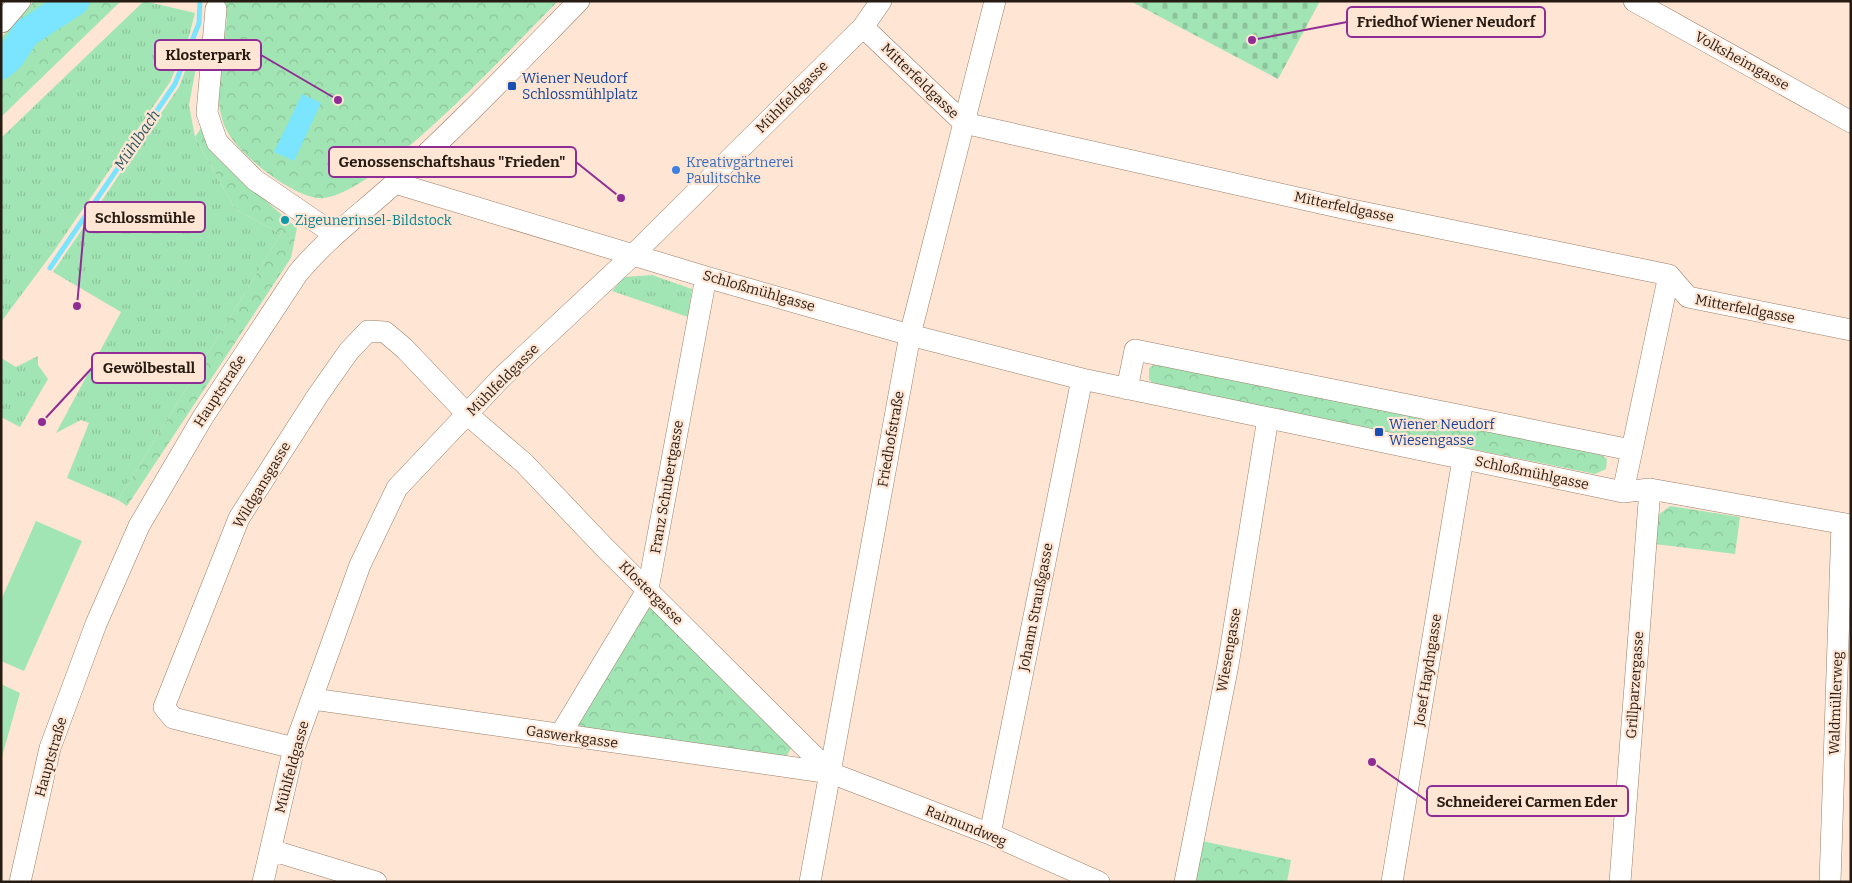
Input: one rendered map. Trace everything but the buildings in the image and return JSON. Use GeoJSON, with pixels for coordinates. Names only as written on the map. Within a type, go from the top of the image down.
{"type":"FeatureCollection","features":[{"type":"Feature","properties":{"kind":"street"},"geometry":{"type":"LineString","coordinates":[[2,22],[20,1]]}},
{"type":"Feature","properties":{"kind":"street","name":"Hauptstraße"},"geometry":{"type":"LineString","coordinates":[[20,882],[50,748],[96,624],[139,526],[170,470],[213,401],[298,274],[334,234],[395,183],[580,1]]}},
{"type":"Feature","properties":{"kind":"street","name":"Mühlfeldgasse"},"geometry":{"type":"LineString","coordinates":[[263,882],[294,748],[360,565],[397,488],[501,378],[634,254],[863,27],[881,1]]}},
{"type":"Feature","properties":{"kind":"street","name":"Friedhofstraße"},"geometry":{"type":"LineString","coordinates":[[810,882],[910,335],[995,1]]}},
{"type":"Feature","properties":{"kind":"street","name":"Volksheimgasse"},"geometry":{"type":"LineString","coordinates":[[1634,1],[1851,122]]}},
{"type":"Feature","properties":{"kind":"street"},"geometry":{"type":"LineString","coordinates":[[216,9],[206,113],[217,142],[255,180],[334,234]]}},
{"type":"Feature","properties":{"kind":"street","name":"Mitterfeldgasse"},"geometry":{"type":"LineString","coordinates":[[863,27],[964,123],[1347,209],[1669,275],[1688,298],[1851,330]]}},
{"type":"Feature","properties":{"kind":"street","name":"Schloßmühlgasse"},"geometry":{"type":"LineString","coordinates":[[395,183],[706,277],[910,335],[1082,379],[1624,492],[1650,488],[1846,524]]}},
{"type":"Feature","properties":{"kind":"street"},"geometry":{"type":"LineString","coordinates":[[1624,492],[1631,450],[1669,275]]}},
{"type":"Feature","properties":{"kind":"street","name":"Franz Schubertgasse"},"geometry":{"type":"LineString","coordinates":[[560,735],[648,589],[706,277]]}},
{"type":"Feature","properties":{"kind":"street","name":"Wildgansgasse"},"geometry":{"type":"LineString","coordinates":[[294,748],[173,718],[164,707],[239,518],[318,395],[349,351],[368,331],[385,332],[404,348],[468,415]]}},
{"type":"Feature","properties":{"kind":"street"},"geometry":{"type":"LineString","coordinates":[[1127,389],[1135,350],[1631,450]]}},
{"type":"Feature","properties":{"kind":"street","name":"Johann Straußgasse"},"geometry":{"type":"LineString","coordinates":[[990,834],[1082,379]]}},
{"type":"Feature","properties":{"kind":"street","name":"Klostergasse"},"geometry":{"type":"LineString","coordinates":[[468,415],[524,463],[831,773]]}},
{"type":"Feature","properties":{"kind":"street","name":"Wiesengasse"},"geometry":{"type":"LineString","coordinates":[[1185,882],[1228,664],[1268,418]]}},
{"type":"Feature","properties":{"kind":"street","name":"Josef Haydngasse"},"geometry":{"type":"LineString","coordinates":[[1392,882],[1463,459]]}},
{"type":"Feature","properties":{"kind":"street","name":"Grillparzergasse"},"geometry":{"type":"LineString","coordinates":[[1620,882],[1650,488]]}},
{"type":"Feature","properties":{"kind":"street","name":"Waldmüllerweg"},"geometry":{"type":"LineString","coordinates":[[1830,882],[1846,524]]}},
{"type":"Feature","properties":{"kind":"street","name":"Gaswerkgasse"},"geometry":{"type":"LineString","coordinates":[[312,699],[831,773]]}},
{"type":"Feature","properties":{"kind":"street","name":"Raimundweg"},"geometry":{"type":"LineString","coordinates":[[831,773],[990,834],[1099,882]]}},
{"type":"Feature","properties":{"kind":"street"},"geometry":{"type":"LineString","coordinates":[[271,850],[376,882]]}},
{"type":"Feature","properties":{"kind":"green space"},"geometry":{"type":"Polygon","coordinates":[[[34,1],[121,1],[1,117],[1,38],[34,1]]]}},
{"type":"Feature","properties":{"kind":"green space"},"geometry":{"type":"Polygon","coordinates":[[[144,1],[195,13],[188,40],[170,82],[54,251],[1,322],[1,138],[144,1]]]}},
{"type":"Feature","properties":{"kind":"green space"},"geometry":{"type":"Polygon","coordinates":[[[220,1],[558,1],[446,114],[411,145],[378,171],[348,190],[324,198],[313,197],[299,192],[270,175],[243,152],[227,131],[222,120],[219,97],[220,73],[227,21],[226,13],[220,1]]]}},
{"type":"Feature","properties":{"kind":"green space"},"geometry":{"type":"Polygon","coordinates":[[[1130,1],[1320,1],[1278,79],[1130,1]]]}},
{"type":"Feature","properties":{"kind":"green space"},"geometry":{"type":"Polygon","coordinates":[[[195,45],[200,46],[189,105],[195,137],[235,209],[281,234],[118,500],[67,478],[89,423],[81,420],[56,433],[121,312],[53,272],[179,87],[195,45]]]}},
{"type":"Feature","properties":{"kind":"green space"},"geometry":{"type":"Polygon","coordinates":[[[205,122],[234,173],[297,228],[291,258],[127,506],[118,500],[281,234],[235,209],[195,137],[205,122]]]}},
{"type":"Feature","properties":{"kind":"green space"},"geometry":{"type":"Polygon","coordinates":[[[652,275],[692,289],[688,317],[612,291],[624,277],[652,275]]]}},
{"type":"Feature","properties":{"kind":"green space"},"geometry":{"type":"Polygon","coordinates":[[[38,356],[38,365],[48,379],[20,427],[1,417],[1,358],[16,367],[38,356]]]}},
{"type":"Feature","properties":{"kind":"green space"},"geometry":{"type":"Polygon","coordinates":[[[1158,362],[1599,453],[1607,459],[1606,469],[1595,474],[1156,385],[1149,380],[1149,368],[1158,362]]]}},
{"type":"Feature","properties":{"kind":"green space"},"geometry":{"type":"Polygon","coordinates":[[[1670,506],[1740,517],[1735,554],[1655,544],[1657,516],[1670,506]]]}},
{"type":"Feature","properties":{"kind":"green space"},"geometry":{"type":"Polygon","coordinates":[[[36,521],[82,541],[24,671],[1,661],[1,600],[36,521]]]}},
{"type":"Feature","properties":{"kind":"green space"},"geometry":{"type":"Polygon","coordinates":[[[648,603],[793,745],[785,759],[582,732],[576,720],[648,603]]]}},
{"type":"Feature","properties":{"kind":"green space"},"geometry":{"type":"Polygon","coordinates":[[[1,684],[20,693],[1,760],[1,684]]]}},
{"type":"Feature","properties":{"kind":"green space"},"geometry":{"type":"Polygon","coordinates":[[[1202,841],[1291,860],[1287,882],[1194,882],[1202,841]]]}},
{"type":"Feature","properties":{"kind":"water"},"geometry":{"type":"Polygon","coordinates":[[[302,94],[321,103],[294,161],[274,152],[302,94]]]}},
{"type":"Feature","properties":{"kind":"waterway"},"geometry":{"type":"LineString","coordinates":[[1,65],[10,57],[26,33],[75,1]]}},
{"type":"Feature","properties":{"kind":"waterway","name":"Mühlbach"},"geometry":{"type":"LineString","coordinates":[[50,268],[175,84],[199,23],[200,1]]}},
{"type":"Feature","properties":{"kind":"place","name":"Friedhof Wiener Neudorf"},"geometry":{"type":"Point","coordinates":[1252,40]}},
{"type":"Feature","properties":{"kind":"place","name":"Wiener Neudorf Schlossmühlplatz"},"geometry":{"type":"Point","coordinates":[512,86]}},
{"type":"Feature","properties":{"kind":"place","name":"Klosterpark"},"geometry":{"type":"Point","coordinates":[338,100]}},
{"type":"Feature","properties":{"kind":"place","name":"Kreativgärtnerei Paulitschke"},"geometry":{"type":"Point","coordinates":[676,170]}},
{"type":"Feature","properties":{"kind":"place","name":"Genossenschaftshaus \"Frieden\""},"geometry":{"type":"Point","coordinates":[621,198]}},
{"type":"Feature","properties":{"kind":"place","name":"Zigeunerinsel-Bildstock"},"geometry":{"type":"Point","coordinates":[285,220]}},
{"type":"Feature","properties":{"kind":"place","name":"Schlossmühle"},"geometry":{"type":"Point","coordinates":[77,306]}},
{"type":"Feature","properties":{"kind":"place","name":"Gewölbestall"},"geometry":{"type":"Point","coordinates":[42,422]}},
{"type":"Feature","properties":{"kind":"place","name":"Wiener Neudorf Wiesengasse"},"geometry":{"type":"Point","coordinates":[1379,432]}},
{"type":"Feature","properties":{"kind":"place","name":"Schneiderei Carmen Eder"},"geometry":{"type":"Point","coordinates":[1372,762]}}]}
